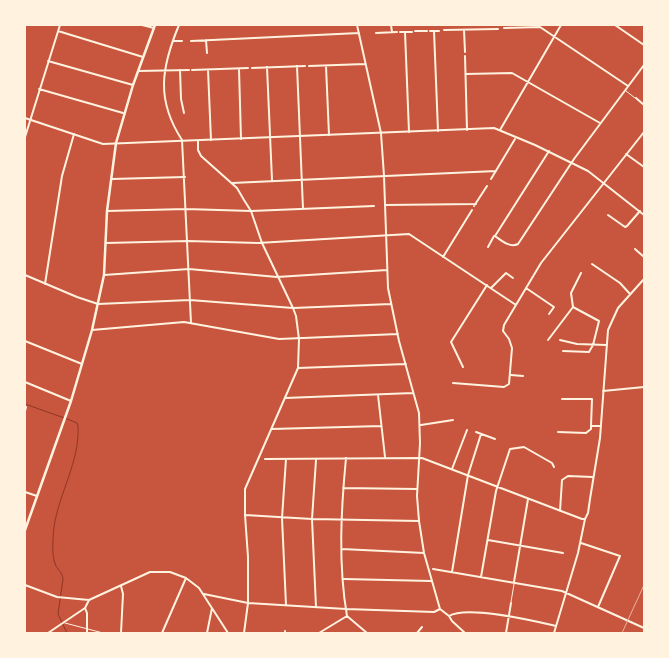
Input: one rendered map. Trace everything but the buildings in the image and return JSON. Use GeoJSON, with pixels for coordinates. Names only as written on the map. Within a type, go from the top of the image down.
{"type":"FeatureCollection","features":[{"type":"Feature","properties":{"kind":"main road"},"geometry":{"type":"LineString","coordinates":[[25,530],[71,401],[92,330],[104,275],[107,211],[116,143],[123,113],[154,27]]}},
{"type":"Feature","properties":{"kind":"street"},"geometry":{"type":"LineString","coordinates":[[25,137],[60,25]]}},
{"type":"Feature","properties":{"kind":"street"},"geometry":{"type":"LineString","coordinates":[[142,25],[154,27]]}},
{"type":"Feature","properties":{"kind":"street"},"geometry":{"type":"LineString","coordinates":[[179,25],[165,71],[165,100],[170,119],[182,140],[191,323]]}},
{"type":"Feature","properties":{"kind":"street"},"geometry":{"type":"LineString","coordinates":[[357,25],[381,133],[387,270],[391,304],[419,413],[420,458],[417,489],[424,553],[440,609],[465,633]]}},
{"type":"Feature","properties":{"kind":"street"},"geometry":{"type":"LineString","coordinates":[[391,25],[392,32]]}},
{"type":"Feature","properties":{"kind":"street"},"geometry":{"type":"LineString","coordinates":[[421,25],[422,31]]}},
{"type":"Feature","properties":{"kind":"street"},"geometry":{"type":"LineString","coordinates":[[452,25],[452,30]]}},
{"type":"Feature","properties":{"kind":"street"},"geometry":{"type":"LineString","coordinates":[[500,130],[561,25]]}},
{"type":"Feature","properties":{"kind":"street"},"geometry":{"type":"LineString","coordinates":[[616,25],[644,45]]}},
{"type":"Feature","properties":{"kind":"street"},"geometry":{"type":"LineString","coordinates":[[504,28],[540,27],[628,86]]}},
{"type":"Feature","properties":{"kind":"street"},"geometry":{"type":"LineString","coordinates":[[444,30],[498,29]]}},
{"type":"Feature","properties":{"kind":"street"},"geometry":{"type":"LineString","coordinates":[[58,30],[143,57]]}},
{"type":"Feature","properties":{"kind":"street"},"geometry":{"type":"LineString","coordinates":[[464,30],[467,130]]}},
{"type":"Feature","properties":{"kind":"street"},"geometry":{"type":"LineString","coordinates":[[434,31],[438,131]]}},
{"type":"Feature","properties":{"kind":"street"},"geometry":{"type":"LineString","coordinates":[[376,33],[439,31]]}},
{"type":"Feature","properties":{"kind":"street"},"geometry":{"type":"LineString","coordinates":[[405,32],[409,132]]}},
{"type":"Feature","properties":{"kind":"street"},"geometry":{"type":"LineString","coordinates":[[191,41],[359,33]]}},
{"type":"Feature","properties":{"kind":"street"},"geometry":{"type":"LineString","coordinates":[[206,40],[206,54]]}},
{"type":"Feature","properties":{"kind":"street"},"geometry":{"type":"LineString","coordinates":[[173,41],[182,41]]}},
{"type":"Feature","properties":{"kind":"street"},"geometry":{"type":"LineString","coordinates":[[48,61],[133,85]]}},
{"type":"Feature","properties":{"kind":"street"},"geometry":{"type":"LineString","coordinates":[[309,66],[365,64]]}},
{"type":"Feature","properties":{"kind":"street"},"geometry":{"type":"LineString","coordinates":[[495,236],[509,245],[514,246],[518,244],[572,162],[644,65]]}},
{"type":"Feature","properties":{"kind":"street"},"geometry":{"type":"LineString","coordinates":[[297,66],[304,209]]}},
{"type":"Feature","properties":{"kind":"street"},"geometry":{"type":"LineString","coordinates":[[138,71],[305,66]]}},
{"type":"Feature","properties":{"kind":"street"},"geometry":{"type":"LineString","coordinates":[[326,66],[329,135]]}},
{"type":"Feature","properties":{"kind":"street"},"geometry":{"type":"LineString","coordinates":[[239,68],[241,139]]}},
{"type":"Feature","properties":{"kind":"street"},"geometry":{"type":"LineString","coordinates":[[267,68],[272,181]]}},
{"type":"Feature","properties":{"kind":"street"},"geometry":{"type":"LineString","coordinates":[[180,70],[184,113]]}},
{"type":"Feature","properties":{"kind":"street"},"geometry":{"type":"LineString","coordinates":[[208,70],[211,140]]}},
{"type":"Feature","properties":{"kind":"street"},"geometry":{"type":"LineString","coordinates":[[466,74],[512,73],[600,123]]}},
{"type":"Feature","properties":{"kind":"street"},"geometry":{"type":"LineString","coordinates":[[39,89],[123,113]]}},
{"type":"Feature","properties":{"kind":"street"},"geometry":{"type":"LineString","coordinates":[[625,90],[644,105]]}},
{"type":"Feature","properties":{"kind":"street"},"geometry":{"type":"LineString","coordinates":[[25,118],[103,144],[500,130],[549,151],[588,171],[644,215]]}},
{"type":"Feature","properties":{"kind":"street"},"geometry":{"type":"LineString","coordinates":[[453,384],[506,386],[510,382],[512,344],[503,331],[504,325],[541,263],[644,132]]}},
{"type":"Feature","properties":{"kind":"street"},"geometry":{"type":"LineString","coordinates":[[45,284],[62,176],[74,134]]}},
{"type":"Feature","properties":{"kind":"street"},"geometry":{"type":"LineString","coordinates":[[492,179],[515,139]]}},
{"type":"Feature","properties":{"kind":"street"},"geometry":{"type":"LineString","coordinates":[[198,141],[200,156],[237,188],[251,211],[262,243],[293,308],[299,339],[298,368],[245,489],[248,603],[244,633]]}},
{"type":"Feature","properties":{"kind":"street"},"geometry":{"type":"LineString","coordinates":[[488,247],[549,151]]}},
{"type":"Feature","properties":{"kind":"street"},"geometry":{"type":"LineString","coordinates":[[626,154],[644,167]]}},
{"type":"Feature","properties":{"kind":"street"},"geometry":{"type":"LineString","coordinates":[[232,183],[496,171]]}},
{"type":"Feature","properties":{"kind":"street"},"geometry":{"type":"LineString","coordinates":[[111,179],[184,177]]}},
{"type":"Feature","properties":{"kind":"street"},"geometry":{"type":"LineString","coordinates":[[384,205],[475,205],[487,186]]}},
{"type":"Feature","properties":{"kind":"street"},"geometry":{"type":"LineString","coordinates":[[107,211],[186,209],[251,211],[374,206]]}},
{"type":"Feature","properties":{"kind":"street"},"geometry":{"type":"LineString","coordinates":[[443,257],[472,210]]}},
{"type":"Feature","properties":{"kind":"street"},"geometry":{"type":"LineString","coordinates":[[608,215],[625,227],[640,211]]}},
{"type":"Feature","properties":{"kind":"street"},"geometry":{"type":"LineString","coordinates":[[106,243],[188,241],[262,243],[409,234],[516,305]]}},
{"type":"Feature","properties":{"kind":"street"},"geometry":{"type":"LineString","coordinates":[[635,249],[644,257]]}},
{"type":"Feature","properties":{"kind":"street"},"geometry":{"type":"LineString","coordinates":[[592,264],[620,283],[630,294]]}},
{"type":"Feature","properties":{"kind":"street"},"geometry":{"type":"LineString","coordinates":[[104,275],[189,269],[277,277],[387,270]]}},
{"type":"Feature","properties":{"kind":"street"},"geometry":{"type":"LineString","coordinates":[[491,288],[506,273],[513,278]]}},
{"type":"Feature","properties":{"kind":"street"},"geometry":{"type":"LineString","coordinates":[[548,340],[573,307],[571,293],[581,273]]}},
{"type":"Feature","properties":{"kind":"street"},"geometry":{"type":"LineString","coordinates":[[25,275],[98,304],[190,300],[293,308],[391,304]]}},
{"type":"Feature","properties":{"kind":"street"},"geometry":{"type":"LineString","coordinates":[[554,633],[581,543],[584,519],[588,513],[601,426],[608,330],[614,314],[644,279]]}},
{"type":"Feature","properties":{"kind":"street"},"geometry":{"type":"LineString","coordinates":[[463,366],[451,342],[487,285]]}},
{"type":"Feature","properties":{"kind":"street"},"geometry":{"type":"LineString","coordinates":[[526,288],[554,307],[549,314]]}},
{"type":"Feature","properties":{"kind":"street"},"geometry":{"type":"LineString","coordinates":[[563,351],[589,352],[593,344],[598,321],[573,307]]}},
{"type":"Feature","properties":{"kind":"street"},"geometry":{"type":"LineString","coordinates":[[92,330],[184,322],[279,339],[398,334]]}},
{"type":"Feature","properties":{"kind":"street"},"geometry":{"type":"LineString","coordinates":[[560,340],[606,345]]}},
{"type":"Feature","properties":{"kind":"street"},"geometry":{"type":"LineString","coordinates":[[25,341],[82,364]]}},
{"type":"Feature","properties":{"kind":"street"},"geometry":{"type":"LineString","coordinates":[[298,368],[406,364]]}},
{"type":"Feature","properties":{"kind":"street"},"geometry":{"type":"LineString","coordinates":[[511,375],[523,376]]}},
{"type":"Feature","properties":{"kind":"street"},"geometry":{"type":"LineString","coordinates":[[25,382],[71,401]]}},
{"type":"Feature","properties":{"kind":"street"},"geometry":{"type":"LineString","coordinates":[[603,391],[644,387]]}},
{"type":"Feature","properties":{"kind":"street"},"geometry":{"type":"LineString","coordinates":[[285,398],[414,393]]}},
{"type":"Feature","properties":{"kind":"street"},"geometry":{"type":"LineString","coordinates":[[378,395],[385,457]]}},
{"type":"Feature","properties":{"kind":"street"},"geometry":{"type":"LineString","coordinates":[[558,432],[586,433],[591,429],[592,399],[562,399]]}},
{"type":"Feature","properties":{"kind":"street"},"geometry":{"type":"LineString","coordinates":[[25,411],[26,407]]}},
{"type":"Feature","properties":{"kind":"street"},"geometry":{"type":"LineString","coordinates":[[420,425],[453,420]]}},
{"type":"Feature","properties":{"kind":"street"},"geometry":{"type":"LineString","coordinates":[[272,429],[382,426]]}},
{"type":"Feature","properties":{"kind":"street"},"geometry":{"type":"LineString","coordinates":[[591,426],[601,426]]}},
{"type":"Feature","properties":{"kind":"street"},"geometry":{"type":"LineString","coordinates":[[452,469],[467,430]]}},
{"type":"Feature","properties":{"kind":"street"},"geometry":{"type":"LineString","coordinates":[[476,432],[495,440]]}},
{"type":"Feature","properties":{"kind":"street"},"geometry":{"type":"LineString","coordinates":[[452,572],[468,475],[481,434]]}},
{"type":"Feature","properties":{"kind":"street"},"geometry":{"type":"LineString","coordinates":[[482,577],[498,487],[510,449],[524,447],[552,463],[554,467]]}},
{"type":"Feature","properties":{"kind":"street"},"geometry":{"type":"LineString","coordinates":[[316,458],[312,519],[316,607]]}},
{"type":"Feature","properties":{"kind":"street"},"geometry":{"type":"LineString","coordinates":[[346,458],[342,520],[346,616]]}},
{"type":"Feature","properties":{"kind":"street"},"geometry":{"type":"LineString","coordinates":[[258,459],[420,458],[584,519]]}},
{"type":"Feature","properties":{"kind":"street"},"geometry":{"type":"LineString","coordinates":[[286,459],[282,518],[286,605]]}},
{"type":"Feature","properties":{"kind":"street"},"geometry":{"type":"LineString","coordinates":[[560,511],[562,480],[573,476],[594,477]]}},
{"type":"Feature","properties":{"kind":"street"},"geometry":{"type":"LineString","coordinates":[[343,488],[417,489]]}},
{"type":"Feature","properties":{"kind":"street"},"geometry":{"type":"LineString","coordinates":[[25,492],[38,496]]}},
{"type":"Feature","properties":{"kind":"street"},"geometry":{"type":"LineString","coordinates":[[506,633],[528,499]]}},
{"type":"Feature","properties":{"kind":"street"},"geometry":{"type":"LineString","coordinates":[[245,515],[282,518],[419,521]]}},
{"type":"Feature","properties":{"kind":"street"},"geometry":{"type":"LineString","coordinates":[[488,540],[563,553]]}},
{"type":"Feature","properties":{"kind":"street"},"geometry":{"type":"LineString","coordinates":[[581,543],[620,556],[598,607]]}},
{"type":"Feature","properties":{"kind":"street"},"geometry":{"type":"LineString","coordinates":[[342,550],[424,553]]}},
{"type":"Feature","properties":{"kind":"street"},"geometry":{"type":"LineString","coordinates":[[433,569],[567,593],[644,628]]}},
{"type":"Feature","properties":{"kind":"street"},"geometry":{"type":"LineString","coordinates":[[25,585],[57,597],[89,600],[143,575],[156,571],[170,572],[186,578],[204,594],[228,633]]}},
{"type":"Feature","properties":{"kind":"street"},"geometry":{"type":"LineString","coordinates":[[162,633],[186,578]]}},
{"type":"Feature","properties":{"kind":"street"},"geometry":{"type":"LineString","coordinates":[[343,579],[431,581]]}},
{"type":"Feature","properties":{"kind":"street"},"geometry":{"type":"LineString","coordinates":[[121,585],[121,633]]}},
{"type":"Feature","properties":{"kind":"street"},"geometry":{"type":"LineString","coordinates":[[204,594],[248,603],[434,612],[440,609]]}},
{"type":"Feature","properties":{"kind":"street"},"geometry":{"type":"LineString","coordinates":[[48,633],[85,608],[89,600]]}},
{"type":"Feature","properties":{"kind":"street"},"geometry":{"type":"LineString","coordinates":[[85,608],[87,613],[87,631]]}},
{"type":"Feature","properties":{"kind":"street"},"geometry":{"type":"LineString","coordinates":[[207,633],[212,608]]}},
{"type":"Feature","properties":{"kind":"street"},"geometry":{"type":"LineString","coordinates":[[449,616],[458,612],[509,615],[556,626]]}},
{"type":"Feature","properties":{"kind":"street"},"geometry":{"type":"LineString","coordinates":[[319,633],[346,616]]}},
{"type":"Feature","properties":{"kind":"street"},"geometry":{"type":"LineString","coordinates":[[346,616],[367,633]]}},
{"type":"Feature","properties":{"kind":"street"},"geometry":{"type":"LineString","coordinates":[[64,622],[87,631],[103,633]]}},
{"type":"Feature","properties":{"kind":"street"},"geometry":{"type":"LineString","coordinates":[[417,633],[422,627]]}},
{"type":"Feature","properties":{"kind":"waterway"},"geometry":{"type":"LineString","coordinates":[[25,404],[70,420],[77,423],[78,426],[76,452],[60,502],[54,527],[53,542],[54,562],[63,579],[58,614],[67,633]]}},
{"type":"Feature","properties":{"kind":"railway"},"geometry":{"type":"LineString","coordinates":[[622,633],[644,585]]}}]}
